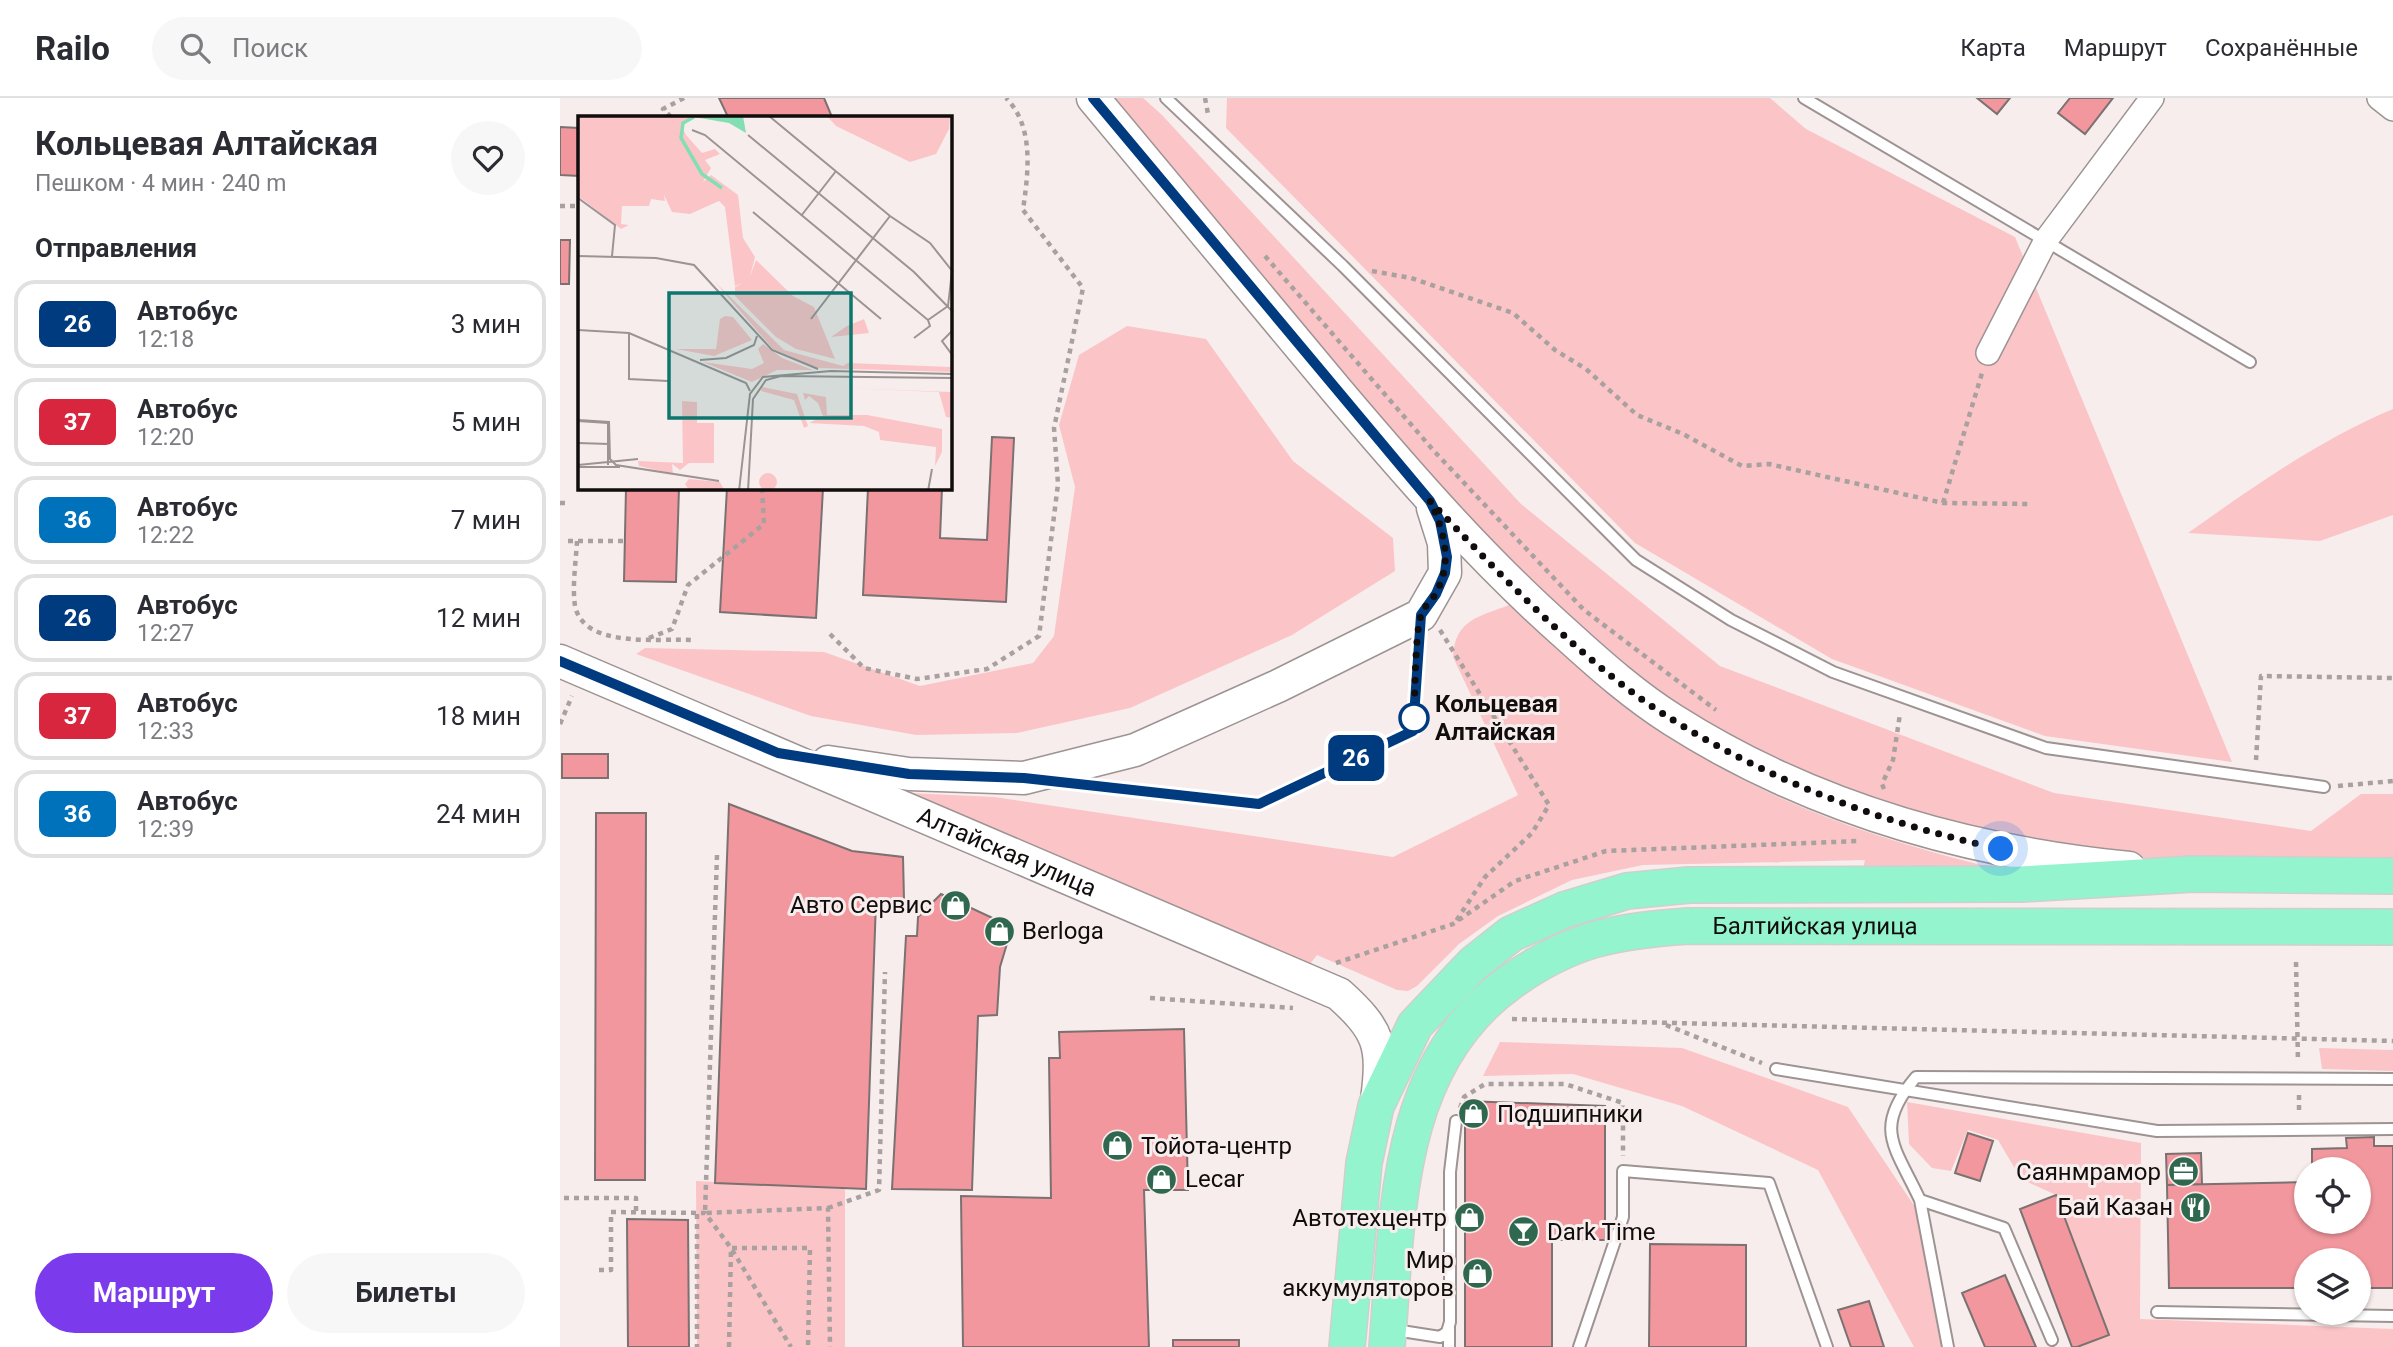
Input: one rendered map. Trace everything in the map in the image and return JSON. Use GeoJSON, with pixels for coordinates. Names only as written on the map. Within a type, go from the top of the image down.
{"type":"FeatureCollection","features":[{"type":"Feature","properties":{"kind":"main road"},"geometry":{"type":"LineString","coordinates":[[1093,98],[1430,501],[1512,586],[1601,666],[1671,719],[1749,763],[1872,816],[2022,854],[2193,874]]}},
{"type":"Feature","properties":{"kind":"main road"},"geometry":{"type":"LineString","coordinates":[[778,753],[909,774],[1024,778],[1135,750],[1278,686],[1423,611],[1445,573],[1447,557],[1440,521],[1430,501]]}},
{"type":"Feature","properties":{"kind":"main road","name":"Алтайская улица"},"geometry":{"type":"LineString","coordinates":[[560,661],[1339,994],[1364,1016],[1377,1038],[1381,1065],[1376,1106]]}},
{"type":"Feature","properties":{"kind":"main road","name":"Балтийская улица"},"geometry":{"type":"LineString","coordinates":[[1347,1347],[1364,1163],[1376,1106],[1415,1025],[1473,964],[1511,934],[1564,910],[1627,891],[1689,885],[2021,884],[2193,874],[2393,876]]}},
{"type":"Feature","properties":{"kind":"main road","name":"Балтийская улица"},"geometry":{"type":"LineString","coordinates":[[1388,1338],[1405,1160],[1418,1106],[1447,1046],[1470,1016],[1495,993],[1534,965],[1581,942],[1636,929],[1688,926],[2393,927]]}},
{"type":"Feature","properties":{"kind":"street"},"geometry":{"type":"LineString","coordinates":[[1988,353],[2046,240],[2152,98]]}},
{"type":"Feature","properties":{"kind":"street"},"geometry":{"type":"LineString","coordinates":[[2379,98],[2393,109]]}},
{"type":"Feature","properties":{"kind":"lane"},"geometry":{"type":"LineString","coordinates":[[1166,98],[1343,266],[1636,560],[1731,620],[1833,672],[2046,748],[2324,787]]}},
{"type":"Feature","properties":{"kind":"lane"},"geometry":{"type":"LineString","coordinates":[[1804,98],[2250,362]]}},
{"type":"Feature","properties":{"kind":"lane"},"geometry":{"type":"LineString","coordinates":[[1024,778],[1259,804],[1413,731],[1423,611]]}},
{"type":"Feature","properties":{"kind":"lane"},"geometry":{"type":"LineString","coordinates":[[1776,1069],[2158,1131],[2393,1129]]}},
{"type":"Feature","properties":{"kind":"lane"},"geometry":{"type":"LineString","coordinates":[[1948,1347],[1920,1200],[1889,1134],[1892,1111],[1916,1077],[2393,1079]]}},
{"type":"Feature","properties":{"kind":"lane"},"geometry":{"type":"LineString","coordinates":[[1449,1347],[1450,1172],[1456,1121]]}},
{"type":"Feature","properties":{"kind":"lane"},"geometry":{"type":"LineString","coordinates":[[1579,1347],[1623,1217],[1623,1171],[1769,1183],[1827,1347]]}},
{"type":"Feature","properties":{"kind":"lane"},"geometry":{"type":"LineString","coordinates":[[1920,1200],[2004,1228],[2052,1340]]}},
{"type":"Feature","properties":{"kind":"lane"},"geometry":{"type":"LineString","coordinates":[[2157,1312],[2393,1316]]}},
{"type":"Feature","properties":{"kind":"lane"},"geometry":{"type":"LineString","coordinates":[[1388,1338],[1440,1336],[1447,1332],[1450,1322]]}},
{"type":"Feature","properties":{"kind":"path"},"geometry":{"type":"LineString","coordinates":[[670,116],[663,108],[684,98]]}},
{"type":"Feature","properties":{"kind":"path"},"geometry":{"type":"LineString","coordinates":[[830,634],[864,668],[917,679],[988,669],[1039,636],[1058,484],[1054,428],[1083,288],[1023,210],[1030,158],[1015,106],[1006,98]]}},
{"type":"Feature","properties":{"kind":"path"},"geometry":{"type":"LineString","coordinates":[[560,206],[578,206]]}},
{"type":"Feature","properties":{"kind":"path"},"geometry":{"type":"LineString","coordinates":[[1263,254],[1434,451],[1584,610],[1718,711]]}},
{"type":"Feature","properties":{"kind":"path"},"geometry":{"type":"LineString","coordinates":[[1343,266],[1411,278],[1513,313],[1555,350],[1586,369],[1637,415],[1684,434],[1742,466],[1769,464],[1942,503],[2030,504]]}},
{"type":"Feature","properties":{"kind":"path"},"geometry":{"type":"LineString","coordinates":[[1942,503],[1988,353]]}},
{"type":"Feature","properties":{"kind":"path"},"geometry":{"type":"LineString","coordinates":[[649,638],[672,629],[688,585],[764,524],[762,490]]}},
{"type":"Feature","properties":{"kind":"path"},"geometry":{"type":"LineString","coordinates":[[560,503],[569,503]]}},
{"type":"Feature","properties":{"kind":"path"},"geometry":{"type":"LineString","coordinates":[[568,541],[625,541]]}},
{"type":"Feature","properties":{"kind":"path"},"geometry":{"type":"LineString","coordinates":[[577,541],[575,608],[588,627],[608,638],[691,640]]}},
{"type":"Feature","properties":{"kind":"path"},"geometry":{"type":"LineString","coordinates":[[1423,611],[1549,805],[1532,833],[1485,877],[1453,924]]}},
{"type":"Feature","properties":{"kind":"path"},"geometry":{"type":"LineString","coordinates":[[2255,778],[2261,676],[2393,678]]}},
{"type":"Feature","properties":{"kind":"path"},"geometry":{"type":"LineString","coordinates":[[560,724],[574,692]]}},
{"type":"Feature","properties":{"kind":"path"},"geometry":{"type":"LineString","coordinates":[[1874,788],[1886,793],[1882,784],[1893,760],[1898,719],[1906,698]]}},
{"type":"Feature","properties":{"kind":"path"},"geometry":{"type":"LineString","coordinates":[[2324,787],[2393,781]]}},
{"type":"Feature","properties":{"kind":"path"},"geometry":{"type":"LineString","coordinates":[[717,855],[705,1213],[731,1248],[791,1347]]}},
{"type":"Feature","properties":{"kind":"path"},"geometry":{"type":"LineString","coordinates":[[2296,961],[2298,1053]]}},
{"type":"Feature","properties":{"kind":"path"},"geometry":{"type":"LineString","coordinates":[[599,1270],[611,1270],[611,1212],[697,1214],[828,1208],[879,1190],[885,972]]}},
{"type":"Feature","properties":{"kind":"path"},"geometry":{"type":"LineString","coordinates":[[1150,998],[1293,1007]]}},
{"type":"Feature","properties":{"kind":"path"},"geometry":{"type":"LineString","coordinates":[[1512,1019],[2297,1041],[2393,1041]]}},
{"type":"Feature","properties":{"kind":"path"},"geometry":{"type":"LineString","coordinates":[[1661,1023],[1776,1069]]}},
{"type":"Feature","properties":{"kind":"path"},"geometry":{"type":"LineString","coordinates":[[1456,1121],[1464,1097],[1485,1084],[1565,1084],[1623,1103],[1623,1171]]}},
{"type":"Feature","properties":{"kind":"path"},"geometry":{"type":"LineString","coordinates":[[564,1198],[636,1198],[636,1212]]}},
{"type":"Feature","properties":{"kind":"path"},"geometry":{"type":"LineString","coordinates":[[828,1208],[830,1347]]}},
{"type":"Feature","properties":{"kind":"path"},"geometry":{"type":"LineString","coordinates":[[697,1214],[697,1347]]}},
{"type":"Feature","properties":{"kind":"path"},"geometry":{"type":"LineString","coordinates":[[729,1347],[731,1248]]}},
{"type":"Feature","properties":{"kind":"path"},"geometry":{"type":"LineString","coordinates":[[731,1248],[810,1248],[808,1347]]}},
{"type":"Feature","properties":{"kind":"shaded area"},"geometry":{"type":"Polygon","coordinates":[[[1110,98],[1143,98],[1162,115],[1521,504],[1720,666],[2054,793],[2311,831],[2361,794],[2393,794],[2393,865],[2217,865],[2036,851],[1774,768],[1602,658],[1468,530],[1110,98]]]}},
{"type":"Feature","properties":{"kind":"shaded area"},"geometry":{"type":"Polygon","coordinates":[[[1227,98],[1770,98],[1806,129],[2015,237],[2232,762],[2045,736],[1832,659],[1635,543],[1226,128],[1227,98]]]}},
{"type":"Feature","properties":{"kind":"shaded area"},"geometry":{"type":"Polygon","coordinates":[[[1127,326],[1206,339],[1293,461],[1393,538],[1395,571],[1292,635],[1130,708],[1017,733],[916,735],[811,716],[636,654],[645,648],[824,652],[920,686],[1033,663],[1054,636],[1075,487],[1059,425],[1079,355],[1127,326]]]}},
{"type":"Feature","properties":{"kind":"shaded area"},"geometry":{"type":"Polygon","coordinates":[[[2393,409],[2393,515],[2320,541],[2188,533],[2313,450],[2393,409]]]}},
{"type":"Feature","properties":{"kind":"shaded area"},"geometry":{"type":"Polygon","coordinates":[[[1509,605],[1621,700],[1668,735],[1729,772],[1844,824],[1924,850],[2005,871],[1862,873],[1865,860],[1643,865],[1572,880],[1498,916],[1459,944],[1417,986],[1408,991],[1397,990],[1317,955],[1310,964],[909,793],[994,797],[1393,857],[1518,795],[1453,657],[1458,635],[1464,627],[1479,617],[1509,605]]]}},
{"type":"Feature","properties":{"kind":"shaded area"},"geometry":{"type":"Polygon","coordinates":[[[1500,1042],[1682,1048],[1848,1107],[1915,1207],[1941,1347],[1914,1347],[1818,1170],[1682,1106],[1573,1074],[1483,1076],[1500,1042]]]}},
{"type":"Feature","properties":{"kind":"shaded area"},"geometry":{"type":"Polygon","coordinates":[[[2319,1048],[2393,1050],[2393,1071],[2322,1069],[2319,1048]]]}},
{"type":"Feature","properties":{"kind":"shaded area"},"geometry":{"type":"Polygon","coordinates":[[[1907,1102],[2141,1143],[2140,1319],[2393,1329],[2393,1347],[2077,1347],[2109,1334],[2056,1195],[2021,1179],[1998,1140],[1968,1130],[1951,1171],[1932,1168],[1909,1144],[1907,1102]]]}},
{"type":"Feature","properties":{"kind":"shaded area"},"geometry":{"type":"Polygon","coordinates":[[[696,1181],[845,1189],[845,1347],[697,1347],[696,1181]]]}},
{"type":"Feature","properties":{"kind":"building"},"geometry":{"type":"Polygon","coordinates":[[[719,98],[824,98],[832,116],[728,116],[719,98]]]}},
{"type":"Feature","properties":{"kind":"building"},"geometry":{"type":"Polygon","coordinates":[[[1977,98],[2010,98],[1997,114],[1977,98]]]}},
{"type":"Feature","properties":{"kind":"building"},"geometry":{"type":"Polygon","coordinates":[[[2070,98],[2113,98],[2085,134],[2058,113],[2070,98]]]}},
{"type":"Feature","properties":{"kind":"building"},"geometry":{"type":"Polygon","coordinates":[[[560,127],[578,128],[578,176],[560,175],[560,127]]]}},
{"type":"Feature","properties":{"kind":"building"},"geometry":{"type":"Polygon","coordinates":[[[560,240],[570,240],[569,284],[560,284],[560,240]]]}},
{"type":"Feature","properties":{"kind":"building"},"geometry":{"type":"Polygon","coordinates":[[[992,437],[1014,438],[1006,602],[863,595],[868,490],[942,490],[940,538],[987,540],[992,437]]]}},
{"type":"Feature","properties":{"kind":"building"},"geometry":{"type":"Polygon","coordinates":[[[626,490],[679,490],[676,582],[624,581],[626,490]]]}},
{"type":"Feature","properties":{"kind":"building"},"geometry":{"type":"Polygon","coordinates":[[[727,490],[823,490],[816,618],[720,612],[727,490]]]}},
{"type":"Feature","properties":{"kind":"building"},"geometry":{"type":"Polygon","coordinates":[[[562,754],[608,754],[608,778],[562,778],[562,754]]]}},
{"type":"Feature","properties":{"kind":"building"},"geometry":{"type":"Polygon","coordinates":[[[729,804],[852,851],[903,857],[904,899],[876,901],[866,1189],[715,1183],[729,804]]]}},
{"type":"Feature","properties":{"kind":"building"},"geometry":{"type":"Polygon","coordinates":[[[596,813],[646,813],[645,1180],[595,1180],[596,813]]]}},
{"type":"Feature","properties":{"kind":"building"},"geometry":{"type":"Polygon","coordinates":[[[941,894],[1012,927],[1000,967],[997,1015],[978,1016],[972,1190],[892,1189],[906,936],[917,936],[918,917],[941,894]]]}},
{"type":"Feature","properties":{"kind":"building","name":"Тойота-центр"},"geometry":{"type":"Polygon","coordinates":[[[1184,1029],[1188,1190],[1144,1190],[1149,1347],[963,1347],[961,1196],[1051,1198],[1049,1058],[1060,1058],[1059,1032],[1184,1029]]]}},
{"type":"Feature","properties":{"kind":"building"},"geometry":{"type":"Polygon","coordinates":[[[1465,1101],[1605,1106],[1605,1240],[1552,1240],[1552,1347],[1465,1347],[1465,1101]]]}},
{"type":"Feature","properties":{"kind":"building"},"geometry":{"type":"Polygon","coordinates":[[[1968,1133],[1993,1141],[1980,1181],[1955,1173],[1968,1133]]]}},
{"type":"Feature","properties":{"kind":"building"},"geometry":{"type":"Polygon","coordinates":[[[2374,1137],[2374,1146],[2393,1146],[2393,1288],[2371,1288],[2371,1248],[2294,1248],[2294,1288],[2169,1288],[2167,1185],[2294,1182],[2294,1234],[2371,1234],[2371,1157],[2312,1157],[2312,1149],[2347,1148],[2346,1138],[2374,1137]]]}},
{"type":"Feature","properties":{"kind":"building"},"geometry":{"type":"Polygon","coordinates":[[[2201,1153],[2202,1184],[2167,1185],[2166,1154],[2201,1153]]]}},
{"type":"Feature","properties":{"kind":"building"},"geometry":{"type":"Polygon","coordinates":[[[2056,1195],[2109,1335],[2077,1347],[2072,1347],[2020,1209],[2056,1195]]]}},
{"type":"Feature","properties":{"kind":"building"},"geometry":{"type":"Polygon","coordinates":[[[627,1219],[688,1220],[689,1347],[628,1347],[627,1219]]]}},
{"type":"Feature","properties":{"kind":"building"},"geometry":{"type":"Polygon","coordinates":[[[1650,1244],[1746,1245],[1746,1347],[1649,1347],[1650,1244]]]}},
{"type":"Feature","properties":{"kind":"building"},"geometry":{"type":"Polygon","coordinates":[[[2005,1275],[2036,1347],[1985,1347],[1962,1293],[2005,1275]]]}},
{"type":"Feature","properties":{"kind":"building"},"geometry":{"type":"Polygon","coordinates":[[[1869,1301],[1884,1347],[1851,1347],[1838,1310],[1869,1301]]]}},
{"type":"Feature","properties":{"kind":"building"},"geometry":{"type":"Polygon","coordinates":[[[1173,1340],[1239,1340],[1239,1347],[1173,1347],[1173,1340]]]}},
{"type":"Feature","properties":{"kind":"bus line","name":"26"},"geometry":{"type":"LineString","coordinates":[[560,661],[778,753],[909,774],[1024,778],[1259,804],[1413,731],[1421,615],[1436,594],[1445,573],[1447,557],[1440,521],[1430,501],[1093,98]]}},
{"type":"Feature","properties":{"kind":"place","name":"Кольцевая Алтайская"},"geometry":{"type":"Point","coordinates":[1414,718]}},
{"type":"Feature","properties":{"kind":"place","name":"Авто Сервис"},"geometry":{"type":"Point","coordinates":[955,905]}},
{"type":"Feature","properties":{"kind":"place","name":"Berloga"},"geometry":{"type":"Point","coordinates":[999,931]}},
{"type":"Feature","properties":{"kind":"place","name":"Подшипники"},"geometry":{"type":"Point","coordinates":[1474,1114]}},
{"type":"Feature","properties":{"kind":"place","name":"Тойота-центр"},"geometry":{"type":"Point","coordinates":[1118,1146]}},
{"type":"Feature","properties":{"kind":"place","name":"Саянмрамор"},"geometry":{"type":"Point","coordinates":[2184,1172]}},
{"type":"Feature","properties":{"kind":"place","name":"Lecar"},"geometry":{"type":"Point","coordinates":[1162,1179]}},
{"type":"Feature","properties":{"kind":"place","name":"Бай Казан"},"geometry":{"type":"Point","coordinates":[2196,1207]}},
{"type":"Feature","properties":{"kind":"place","name":"Автотехцентр"},"geometry":{"type":"Point","coordinates":[1470,1218]}},
{"type":"Feature","properties":{"kind":"place","name":"Dark Time"},"geometry":{"type":"Point","coordinates":[1524,1232]}},
{"type":"Feature","properties":{"kind":"place","name":"Мир аккумуляторов"},"geometry":{"type":"Point","coordinates":[1477,1274]}},
{"type":"Feature","properties":{"kind":"route"},"geometry":{"type":"LineString","coordinates":[[1414,718],[1421,615],[1436,594],[1445,573],[1447,557],[1440,521],[1430,501],[1512,586],[1601,666],[1671,719],[1749,763],[1872,816],[2001,849]]}}]}
